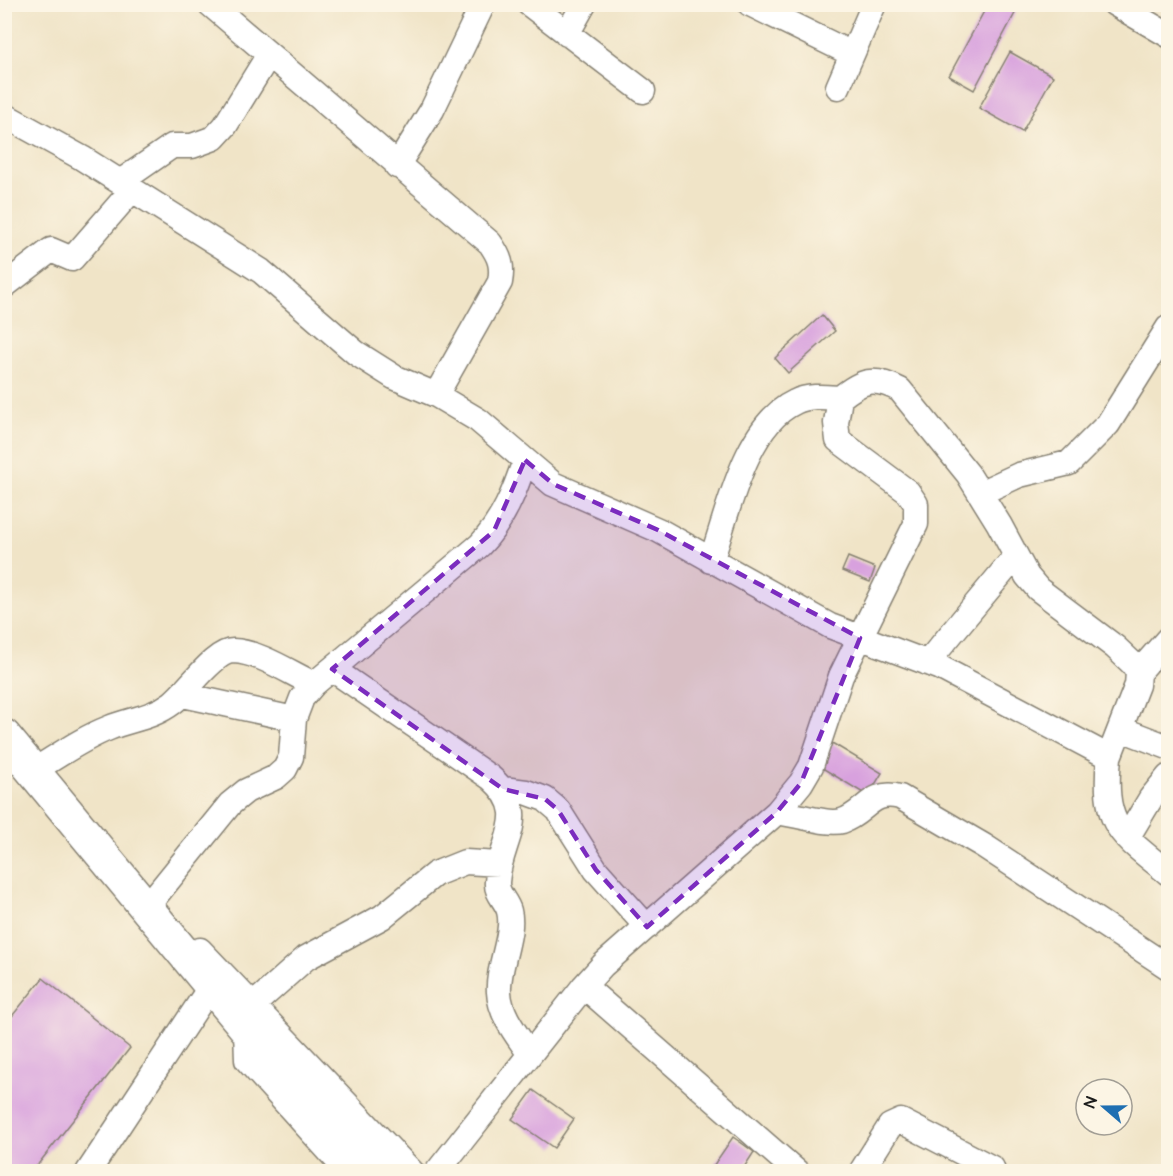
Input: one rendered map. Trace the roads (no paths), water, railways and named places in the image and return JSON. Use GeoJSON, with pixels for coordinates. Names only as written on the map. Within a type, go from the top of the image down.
{"type":"FeatureCollection","features":[{"type":"Feature","properties":{"kind":"main road"},"geometry":{"type":"LineString","coordinates":[[4,736],[211,986],[246,1018],[293,1085],[379,1172]]}},
{"type":"Feature","properties":{"kind":"street"},"geometry":{"type":"LineString","coordinates":[[210,4],[268,56],[490,243],[499,255],[503,268],[500,282],[436,395]]}},
{"type":"Feature","properties":{"kind":"street"},"geometry":{"type":"LineString","coordinates":[[397,166],[432,110],[483,4]]}},
{"type":"Feature","properties":{"kind":"street"},"geometry":{"type":"LineString","coordinates":[[529,4],[643,91]]}},
{"type":"Feature","properties":{"kind":"street"},"geometry":{"type":"LineString","coordinates":[[567,34],[584,4]]}},
{"type":"Feature","properties":{"kind":"street"},"geometry":{"type":"LineString","coordinates":[[750,4],[852,54]]}},
{"type":"Feature","properties":{"kind":"street"},"geometry":{"type":"LineString","coordinates":[[838,87],[874,4]]}},
{"type":"Feature","properties":{"kind":"street"},"geometry":{"type":"LineString","coordinates":[[1115,4],[1168,35]]}},
{"type":"Feature","properties":{"kind":"street"},"geometry":{"type":"LineString","coordinates":[[4,286],[51,250],[72,259],[126,186],[172,146],[192,146],[214,138],[225,126],[268,56]]}},
{"type":"Feature","properties":{"kind":"street"},"geometry":{"type":"LineString","coordinates":[[4,115],[126,186],[261,271],[338,340],[371,364],[436,395],[478,420],[553,484],[658,530],[830,626],[927,663],[1109,757]]}},
{"type":"Feature","properties":{"kind":"street"},"geometry":{"type":"LineString","coordinates":[[980,493],[1019,476],[1069,463],[1108,424],[1168,328]]}},
{"type":"Feature","properties":{"kind":"street"},"geometry":{"type":"LineString","coordinates":[[711,561],[750,452],[764,428],[794,402],[810,397],[840,398],[855,386],[870,381],[886,383],[900,390],[955,457],[980,493],[999,524],[1014,557],[1038,589],[1115,646],[1133,664],[1138,674],[1137,685],[1109,757],[1108,801],[1112,819],[1127,838],[1168,873]]}},
{"type":"Feature","properties":{"kind":"street"},"geometry":{"type":"LineString","coordinates":[[437,1172],[584,986],[777,812],[811,766],[841,676],[915,524],[916,504],[908,492],[895,479],[838,440],[836,423],[840,398]]}},
{"type":"Feature","properties":{"kind":"street"},"geometry":{"type":"LineString","coordinates":[[145,909],[230,804],[246,791],[276,777],[285,769],[291,757],[294,719],[302,698],[323,676],[494,531],[516,488],[525,460]]}},
{"type":"Feature","properties":{"kind":"street"},"geometry":{"type":"LineString","coordinates":[[927,663],[1014,557]]}},
{"type":"Feature","properties":{"kind":"street"},"geometry":{"type":"LineString","coordinates":[[1138,674],[1168,639]]}},
{"type":"Feature","properties":{"kind":"street"},"geometry":{"type":"LineString","coordinates":[[33,771],[80,741],[111,727],[151,717],[183,695],[220,653],[233,651],[249,654],[323,676],[503,789],[536,796],[558,810],[596,870],[647,927]]}},
{"type":"Feature","properties":{"kind":"street"},"geometry":{"type":"LineString","coordinates":[[183,695],[232,703],[294,719]]}},
{"type":"Feature","properties":{"kind":"street"},"geometry":{"type":"LineString","coordinates":[[1121,729],[1168,747]]}},
{"type":"Feature","properties":{"kind":"street"},"geometry":{"type":"LineString","coordinates":[[1127,838],[1151,798],[1168,777]]}},
{"type":"Feature","properties":{"kind":"street"},"geometry":{"type":"LineString","coordinates":[[503,789],[510,799],[514,813],[512,828],[500,864],[497,886],[509,911],[498,991],[507,1019],[529,1053]]}},
{"type":"Feature","properties":{"kind":"street"},"geometry":{"type":"LineString","coordinates":[[777,812],[826,821],[842,821],[878,797],[888,794],[900,797],[984,846],[1168,967]]}},
{"type":"Feature","properties":{"kind":"street"},"geometry":{"type":"LineString","coordinates":[[348,1172],[247,1060],[246,1018],[306,958],[382,917],[435,874],[465,862],[500,864]]}},
{"type":"Feature","properties":{"kind":"street"},"geometry":{"type":"LineString","coordinates":[[145,909],[160,910],[246,1018],[412,1172]]}},
{"type":"Feature","properties":{"kind":"street"},"geometry":{"type":"LineString","coordinates":[[88,1172],[211,986]]}},
{"type":"Feature","properties":{"kind":"street"},"geometry":{"type":"LineString","coordinates":[[584,986],[797,1172]]}},
{"type":"Feature","properties":{"kind":"street"},"geometry":{"type":"LineString","coordinates":[[861,1172],[890,1126],[901,1121],[992,1168]]}}]}
